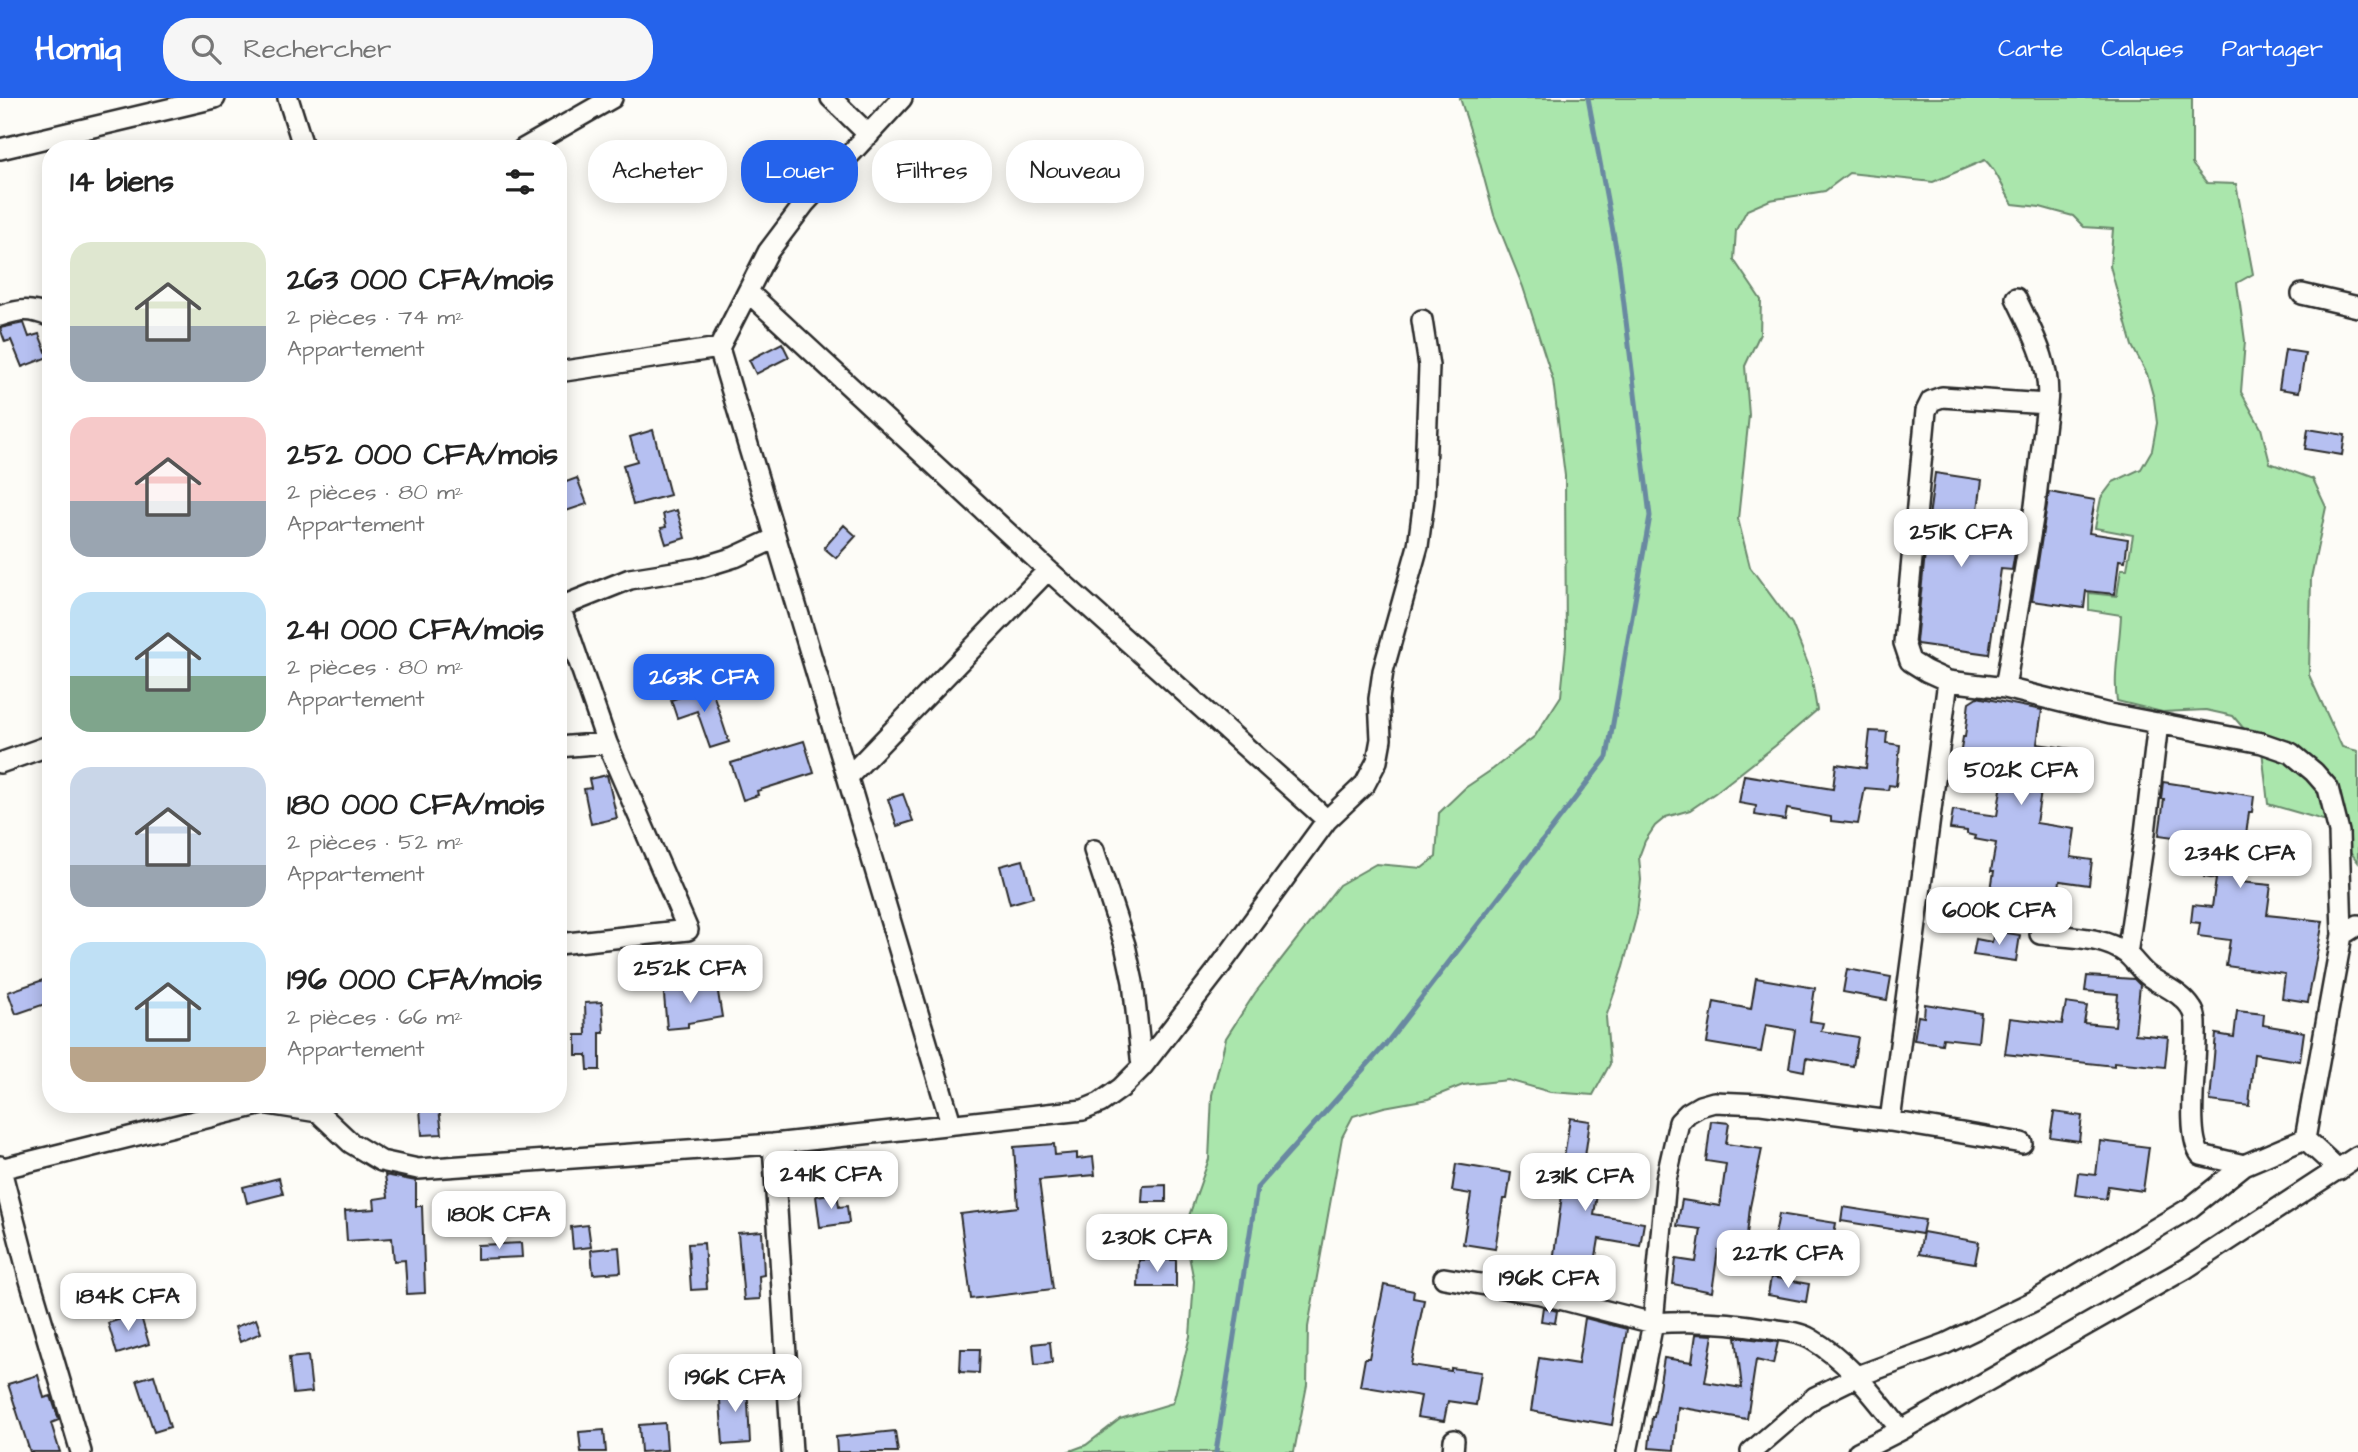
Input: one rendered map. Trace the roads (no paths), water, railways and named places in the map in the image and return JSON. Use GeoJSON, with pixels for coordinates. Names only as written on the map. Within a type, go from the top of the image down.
{"type":"FeatureCollection","features":[{"type":"Feature","properties":{"kind":"street"},"geometry":{"type":"LineString","coordinates":[[0,149],[215,98]]}},
{"type":"Feature","properties":{"kind":"street"},"geometry":{"type":"LineString","coordinates":[[288,98],[301,140]]}},
{"type":"Feature","properties":{"kind":"street"},"geometry":{"type":"LineString","coordinates":[[539,140],[612,98]]}},
{"type":"Feature","properties":{"kind":"street"},"geometry":{"type":"LineString","coordinates":[[831,98],[869,135]]}},
{"type":"Feature","properties":{"kind":"street"},"geometry":{"type":"LineString","coordinates":[[902,98],[804,203],[768,253],[719,348],[951,1123]]}},
{"type":"Feature","properties":{"kind":"street"},"geometry":{"type":"LineString","coordinates":[[748,292],[1048,570],[1327,820]]}},
{"type":"Feature","properties":{"kind":"street"},"geometry":{"type":"LineString","coordinates":[[2302,294],[2358,307]]}},
{"type":"Feature","properties":{"kind":"street"},"geometry":{"type":"LineString","coordinates":[[2005,688],[2035,506],[2049,386],[2046,368],[2016,298]]}},
{"type":"Feature","properties":{"kind":"street"},"geometry":{"type":"LineString","coordinates":[[0,316],[23,310],[42,313]]}},
{"type":"Feature","properties":{"kind":"street"},"geometry":{"type":"LineString","coordinates":[[327,1113],[351,1143],[381,1161],[418,1169],[773,1144],[1083,1110],[1100,1103],[1121,1088],[1142,1067],[1218,969],[1327,820],[1365,784],[1377,761],[1381,739],[1379,699],[1383,671],[1418,546],[1424,500],[1429,366],[1422,320]]}},
{"type":"Feature","properties":{"kind":"street"},"geometry":{"type":"LineString","coordinates":[[567,371],[719,348]]}},
{"type":"Feature","properties":{"kind":"street"},"geometry":{"type":"LineString","coordinates":[[2047,404],[1942,397],[1931,401],[1926,411],[1904,643],[1910,661],[1948,681],[2005,688],[2158,723],[2262,743],[2291,753],[2328,788],[2339,832],[2350,930],[2305,1139]]}},
{"type":"Feature","properties":{"kind":"street"},"geometry":{"type":"LineString","coordinates":[[567,604],[630,579],[699,568],[723,561],[774,538]]}},
{"type":"Feature","properties":{"kind":"street"},"geometry":{"type":"LineString","coordinates":[[848,777],[1048,570]]}},
{"type":"Feature","properties":{"kind":"street"},"geometry":{"type":"LineString","coordinates":[[567,627],[607,743],[688,930],[567,943]]}},
{"type":"Feature","properties":{"kind":"street"},"geometry":{"type":"LineString","coordinates":[[1890,1121],[1948,681]]}},
{"type":"Feature","properties":{"kind":"street"},"geometry":{"type":"LineString","coordinates":[[2127,954],[2158,723]]}},
{"type":"Feature","properties":{"kind":"street"},"geometry":{"type":"LineString","coordinates":[[567,746],[607,743]]}},
{"type":"Feature","properties":{"kind":"street"},"geometry":{"type":"LineString","coordinates":[[0,763],[42,748]]}},
{"type":"Feature","properties":{"kind":"street"},"geometry":{"type":"LineString","coordinates":[[1094,849],[1125,945],[1133,982],[1142,1067]]}},
{"type":"Feature","properties":{"kind":"street"},"geometry":{"type":"LineString","coordinates":[[2040,934],[2102,942],[2127,954],[2148,975],[2182,996],[2196,1014],[2194,1143],[2201,1155],[2244,1165]]}},
{"type":"Feature","properties":{"kind":"street"},"geometry":{"type":"LineString","coordinates":[[1627,1452],[1653,1323],[1666,1180],[1679,1122],[1688,1113],[1700,1105],[1714,1102],[1761,1104],[1890,1121],[2022,1143]]}},
{"type":"Feature","properties":{"kind":"street"},"geometry":{"type":"LineString","coordinates":[[81,1452],[0,1168],[229,1113]]}},
{"type":"Feature","properties":{"kind":"street"},"geometry":{"type":"LineString","coordinates":[[1751,1452],[1815,1397],[1858,1376],[1945,1344],[2034,1301],[2190,1208],[2244,1165],[2305,1139]]}},
{"type":"Feature","properties":{"kind":"street"},"geometry":{"type":"LineString","coordinates":[[2305,1139],[2339,1170]]}},
{"type":"Feature","properties":{"kind":"street"},"geometry":{"type":"LineString","coordinates":[[773,1144],[792,1452]]}},
{"type":"Feature","properties":{"kind":"street"},"geometry":{"type":"LineString","coordinates":[[1858,1452],[2185,1269],[2358,1156]]}},
{"type":"Feature","properties":{"kind":"street"},"geometry":{"type":"LineString","coordinates":[[1444,1278],[1539,1294],[1653,1323],[1726,1321],[1797,1333],[1817,1343],[1858,1376],[1901,1430]]}},
{"type":"Feature","properties":{"kind":"waterway"},"geometry":{"type":"LineString","coordinates":[[1216,1452],[1257,1188],[1385,1045],[1607,757],[1650,516],[1619,264],[1588,98]]}}]}
